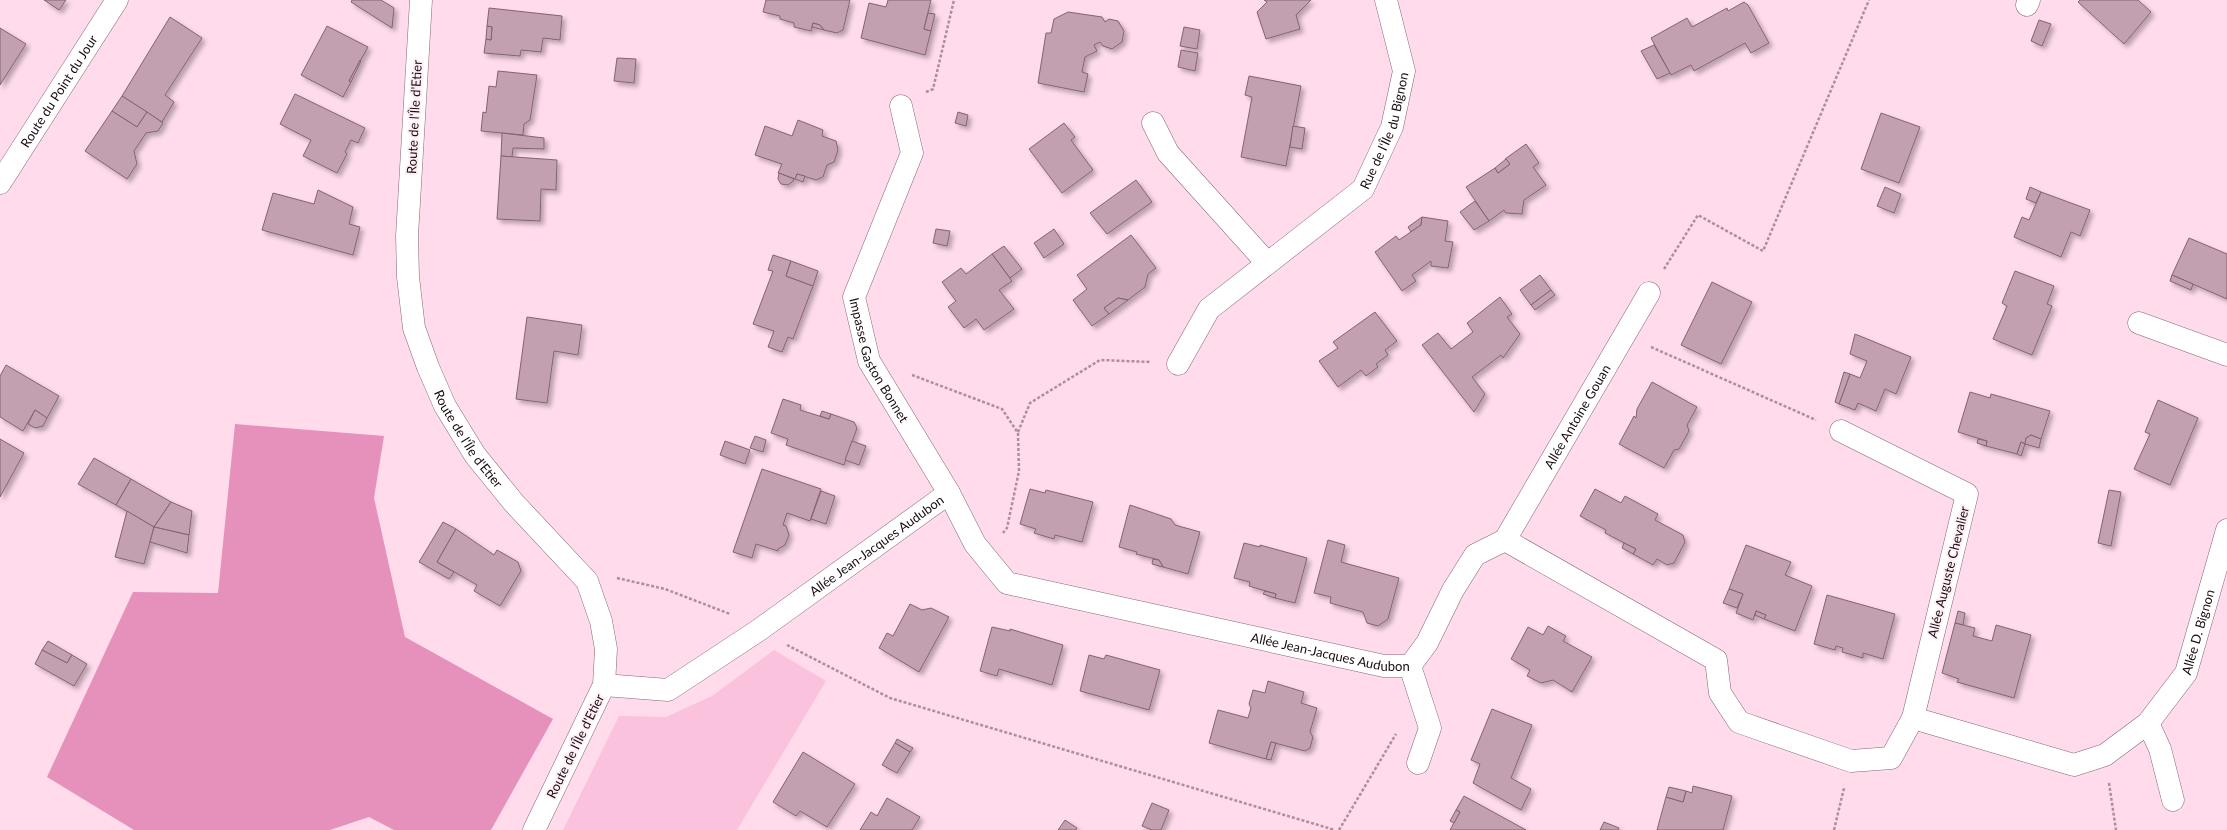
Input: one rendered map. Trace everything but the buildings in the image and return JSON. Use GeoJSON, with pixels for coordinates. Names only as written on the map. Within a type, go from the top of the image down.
{"type":"FeatureCollection","features":[{"type":"Feature","properties":{"kind":"street","name":"Route du Point du Jour"},"geometry":{"type":"LineString","coordinates":[[0,183],[117,0]]}},
{"type":"Feature","properties":{"kind":"street","name":"Route de l'Île d'Etier"},"geometry":{"type":"LineString","coordinates":[[421,0],[407,236],[408,277],[414,328],[428,367],[445,406],[475,455],[514,503],[587,581],[601,621],[606,649],[604,685],[534,830]]}},
{"type":"Feature","properties":{"kind":"street","name":"Rue de l'Île du Bignon"},"geometry":{"type":"LineString","coordinates":[[1178,364],[1209,309],[1266,263],[1363,189],[1392,127],[1404,71],[1386,0]]}},
{"type":"Feature","properties":{"kind":"street","name":"Impasse Gaston Bonnet"},"geometry":{"type":"LineString","coordinates":[[901,106],[912,154],[854,297],[869,361],[949,493]]}},
{"type":"Feature","properties":{"kind":"street"},"geometry":{"type":"LineString","coordinates":[[1153,123],[1168,153],[1266,263]]}},
{"type":"Feature","properties":{"kind":"street","name":"Allée Antoine Gouan"},"geometry":{"type":"LineString","coordinates":[[1504,540],[1649,293]]}},
{"type":"Feature","properties":{"kind":"street"},"geometry":{"type":"LineString","coordinates":[[2139,323],[2227,355]]}},
{"type":"Feature","properties":{"kind":"street","name":"Allée Auguste Chevalier"},"geometry":{"type":"LineString","coordinates":[[1841,431],[1967,494],[1913,718]]}},
{"type":"Feature","properties":{"kind":"street","name":"Allée Jean-Jacques Audubon"},"geometry":{"type":"LineString","coordinates":[[604,685],[668,690],[759,630],[949,493],[975,544],[1007,582],[1301,649],[1384,666],[1410,666],[1427,643],[1452,590],[1475,555],[1504,540]]}},
{"type":"Feature","properties":{"kind":"street","name":"Allée D. Bignon"},"geometry":{"type":"LineString","coordinates":[[2148,723],[2186,673],[2227,530]]}},
{"type":"Feature","properties":{"kind":"street"},"geometry":{"type":"LineString","coordinates":[[1504,540],[1716,660],[1720,693],[1739,722],[1851,761],[1891,758],[1913,718],[2074,765],[2105,755],[2148,723],[2160,749],[2173,800]]}},
{"type":"Feature","properties":{"kind":"street"},"geometry":{"type":"LineString","coordinates":[[1410,666],[1430,728],[1418,763]]}},
{"type":"Feature","properties":{"kind":"path"},"geometry":{"type":"LineString","coordinates":[[901,106],[933,88],[954,0]]}},
{"type":"Feature","properties":{"kind":"path"},"geometry":{"type":"LineString","coordinates":[[1649,293],[1698,215],[1763,251],[1869,0]]}},
{"type":"Feature","properties":{"kind":"path"},"geometry":{"type":"LineString","coordinates":[[1624,335],[1841,431]]}},
{"type":"Feature","properties":{"kind":"path"},"geometry":{"type":"LineString","coordinates":[[986,558],[1007,528],[1019,471],[1018,433],[1030,403],[1100,360],[1178,364]]}},
{"type":"Feature","properties":{"kind":"path"},"geometry":{"type":"LineString","coordinates":[[869,361],[930,380],[1002,409],[1018,433]]}},
{"type":"Feature","properties":{"kind":"path"},"geometry":{"type":"LineString","coordinates":[[587,581],[620,578],[665,589],[722,609],[759,630],[890,698],[1335,830]]}},
{"type":"Feature","properties":{"kind":"path"},"geometry":{"type":"LineString","coordinates":[[1339,830],[1420,694]]}},
{"type":"Feature","properties":{"kind":"path"},"geometry":{"type":"LineString","coordinates":[[2105,755],[2116,830]]}},
{"type":"Feature","properties":{"kind":"path"},"geometry":{"type":"LineString","coordinates":[[1834,830],[1851,761]]}},
{"type":"Feature","properties":{"kind":"shaded area"},"geometry":{"type":"Polygon","coordinates":[[[235,424],[384,436],[374,498],[405,637],[553,719],[491,830],[394,830],[369,817],[330,830],[134,830],[47,777],[133,592],[218,593],[235,424]]]}},
{"type":"Feature","properties":{"kind":"shaded area"},"geometry":{"type":"Polygon","coordinates":[[[774,650],[826,681],[737,830],[563,830],[619,716],[666,717],[712,696],[774,650]]]}}]}
